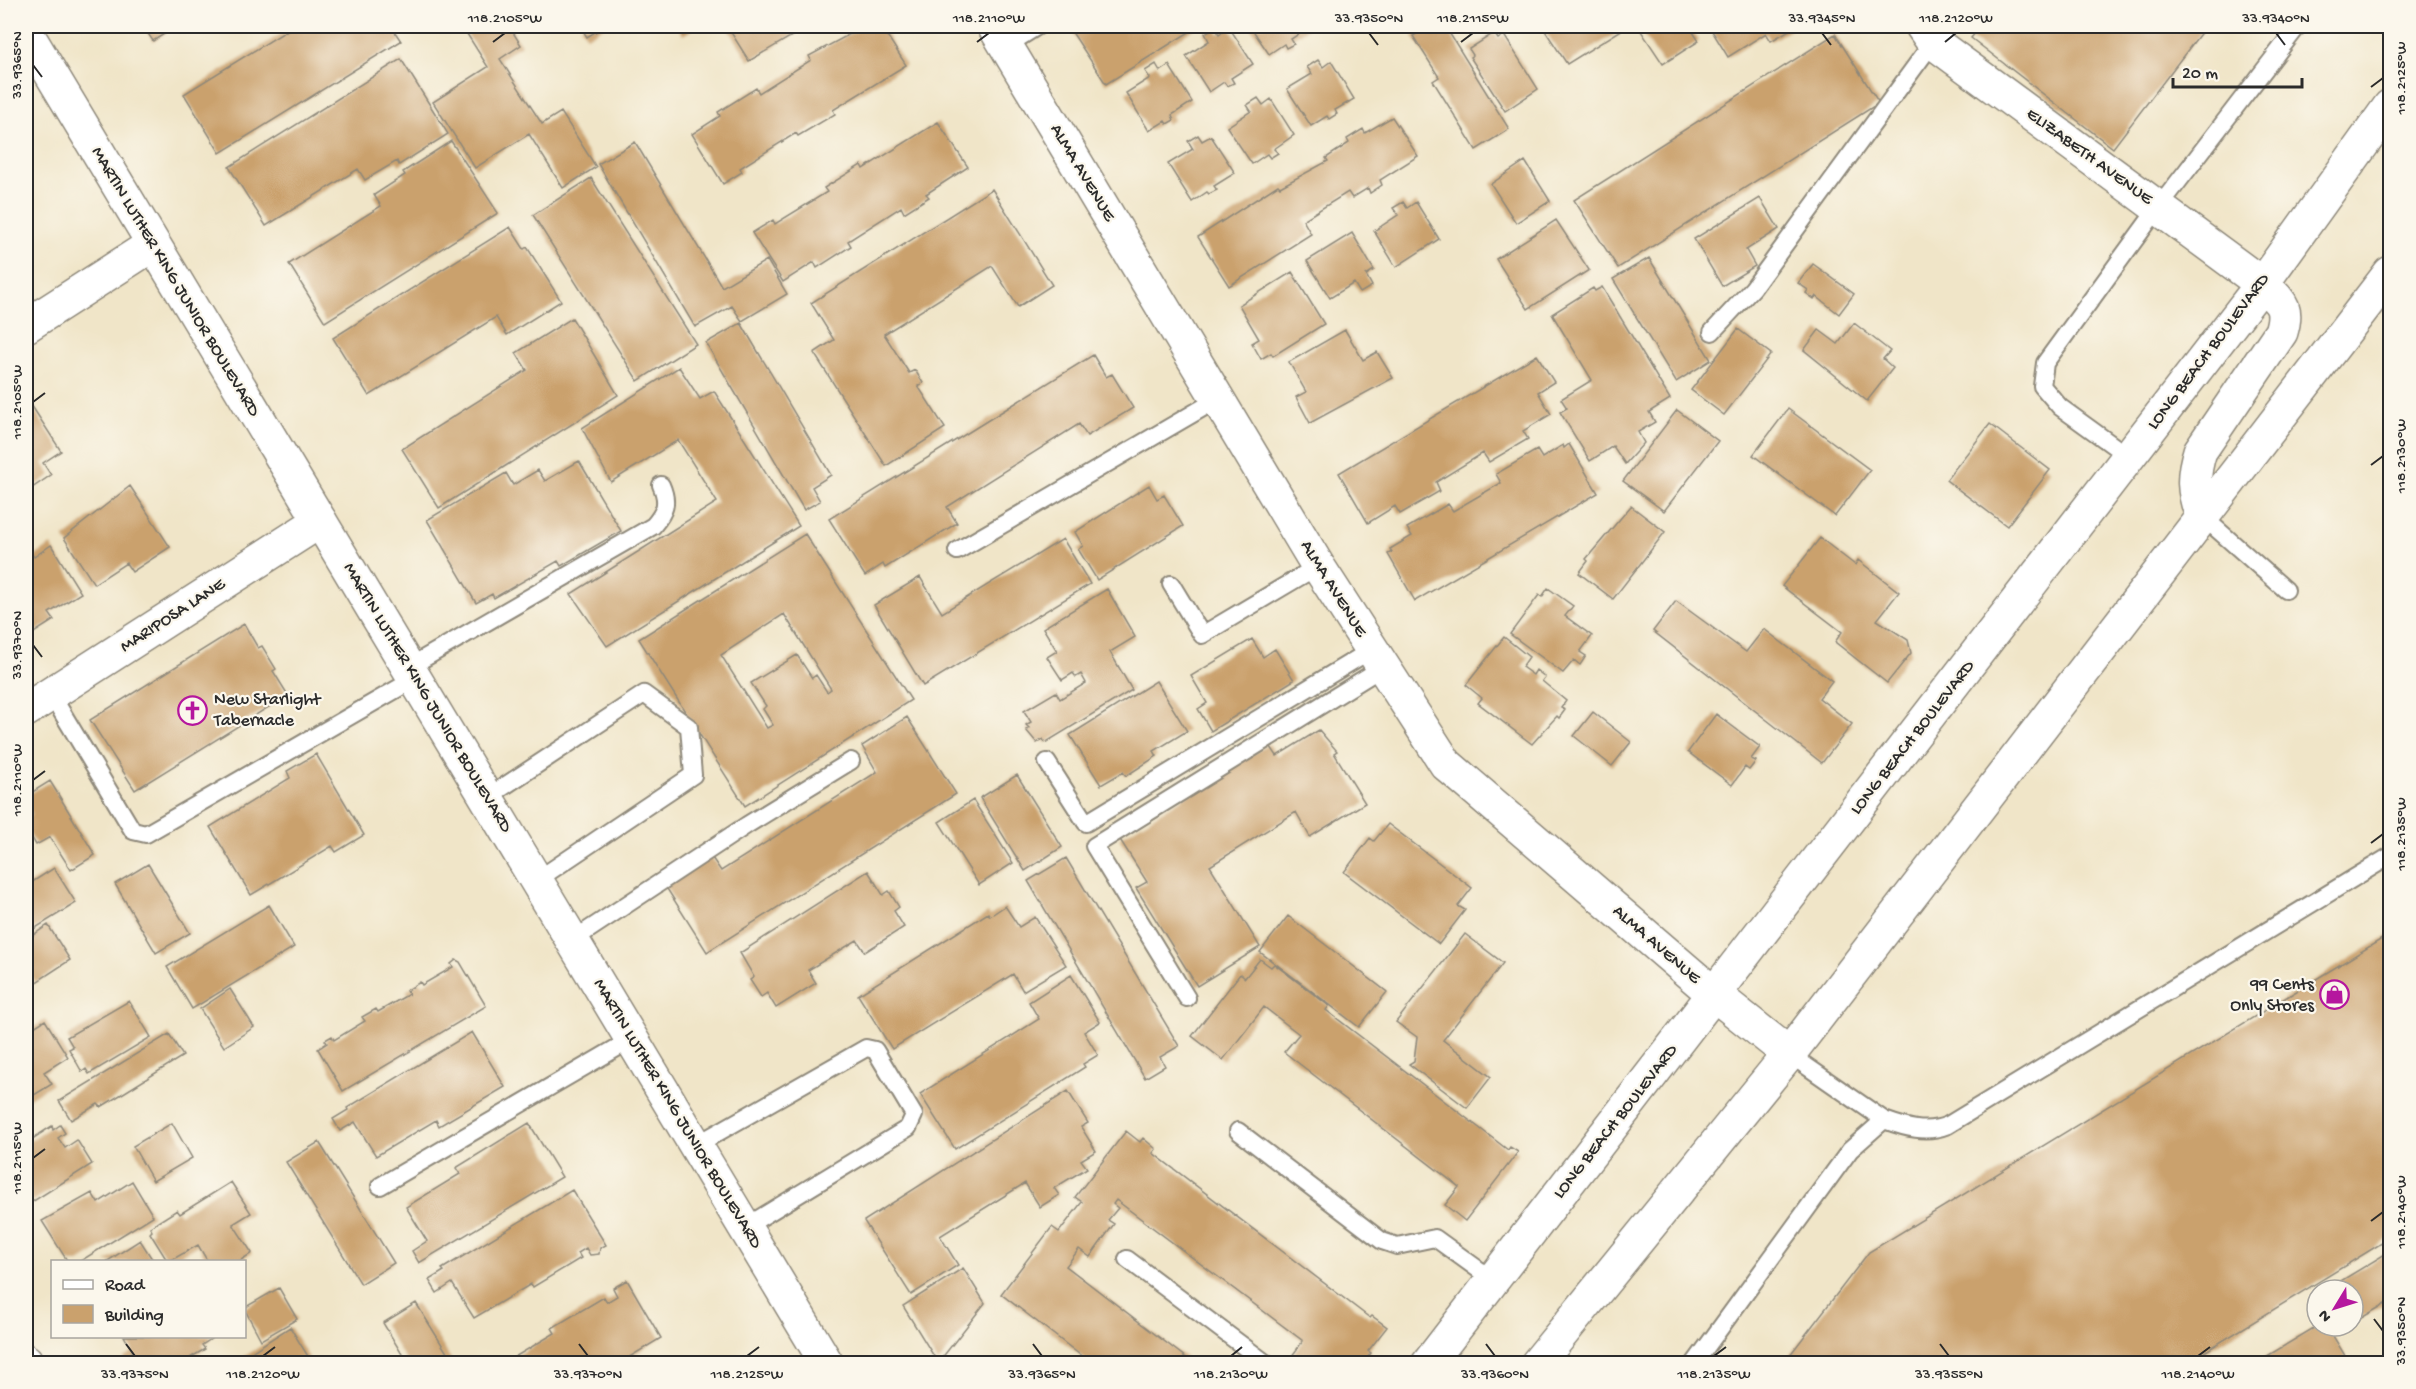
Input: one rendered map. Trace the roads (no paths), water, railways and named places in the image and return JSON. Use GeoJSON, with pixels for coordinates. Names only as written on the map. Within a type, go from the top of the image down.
{"type":"FeatureCollection","features":[{"type":"Feature","properties":{"kind":"main road","name":"MARTIN LUTHER KING JUNIOR BOULEVARD"},"geometry":{"type":"LineString","coordinates":[[26,32],[827,1364]]}},
{"type":"Feature","properties":{"kind":"main road","name":"ELIZABETH AVENUE"},"geometry":{"type":"LineString","coordinates":[[1928,34],[2262,284],[2283,305],[2285,318],[2281,332],[2200,451],[2193,473],[2194,495],[2202,516]]}},
{"type":"Feature","properties":{"kind":"main road","name":"ALMA AVENUE"},"geometry":{"type":"LineString","coordinates":[[1000,36],[1318,566],[1446,764],[1715,995],[1789,1054]]}},
{"type":"Feature","properties":{"kind":"main road","name":"LONG BEACH BOULEVARD"},"geometry":{"type":"LineString","coordinates":[[1428,1364],[2262,284],[2391,106]]}},
{"type":"Feature","properties":{"kind":"main road"},"geometry":{"type":"LineString","coordinates":[[26,326],[152,245]]}},
{"type":"Feature","properties":{"kind":"main road"},"geometry":{"type":"LineString","coordinates":[[1537,1364],[1789,1054],[2391,273]]}},
{"type":"Feature","properties":{"kind":"main road","name":"MARIPOSA LANE"},"geometry":{"type":"LineString","coordinates":[[38,702],[320,522]]}},
{"type":"Feature","properties":{"kind":"lane"},"geometry":{"type":"LineString","coordinates":[[1000,36],[1038,26]]}},
{"type":"Feature","properties":{"kind":"lane"},"geometry":{"type":"LineString","coordinates":[[2129,457],[2060,407],[2042,386],[2045,363],[2158,208],[2298,26]]}},
{"type":"Feature","properties":{"kind":"lane"},"geometry":{"type":"LineString","coordinates":[[1712,333],[1760,279],[1928,34]]}},
{"type":"Feature","properties":{"kind":"lane"},"geometry":{"type":"LineString","coordinates":[[957,551],[1218,399]]}},
{"type":"Feature","properties":{"kind":"lane"},"geometry":{"type":"LineString","coordinates":[[38,702],[134,831],[146,834],[653,526],[665,512],[665,496],[661,485]]}},
{"type":"Feature","properties":{"kind":"lane"},"geometry":{"type":"LineString","coordinates":[[2202,516],[2286,590]]}},
{"type":"Feature","properties":{"kind":"lane"},"geometry":{"type":"LineString","coordinates":[[1171,584],[1202,635],[1318,566]]}},
{"type":"Feature","properties":{"kind":"lane"},"geometry":{"type":"LineString","coordinates":[[1047,762],[1086,823],[1377,659]]}},
{"type":"Feature","properties":{"kind":"lane"},"geometry":{"type":"LineString","coordinates":[[1187,998],[1094,846],[1377,659]]}},
{"type":"Feature","properties":{"kind":"lane"},"geometry":{"type":"LineString","coordinates":[[488,797],[644,694],[688,727],[693,776],[537,879]]}},
{"type":"Feature","properties":{"kind":"lane"},"geometry":{"type":"LineString","coordinates":[[573,940],[747,825],[851,761]]}},
{"type":"Feature","properties":{"kind":"lane"},"geometry":{"type":"LineString","coordinates":[[1789,1054],[1884,1120],[1923,1130],[1936,1130],[1948,1125],[2391,856]]}},
{"type":"Feature","properties":{"kind":"lane"},"geometry":{"type":"LineString","coordinates":[[380,1186],[633,1039]]}},
{"type":"Feature","properties":{"kind":"lane"},"geometry":{"type":"LineString","coordinates":[[696,1146],[866,1048],[875,1050],[914,1115],[909,1128],[745,1227]]}},
{"type":"Feature","properties":{"kind":"lane"},"geometry":{"type":"LineString","coordinates":[[1694,1364],[1850,1150],[1884,1120]]}},
{"type":"Feature","properties":{"kind":"lane"},"geometry":{"type":"LineString","coordinates":[[1238,1131],[1382,1241],[1397,1245],[1436,1238],[1493,1280]]}},
{"type":"Feature","properties":{"kind":"lane"},"geometry":{"type":"LineString","coordinates":[[1128,1259],[1267,1364]]}},
{"type":"Feature","properties":{"kind":"place","name":"New Starlight Tabernacle"},"geometry":{"type":"Point","coordinates":[193,710]}},
{"type":"Feature","properties":{"kind":"place","name":"99 Cents Only Stores"},"geometry":{"type":"Point","coordinates":[2335,995]}}]}
